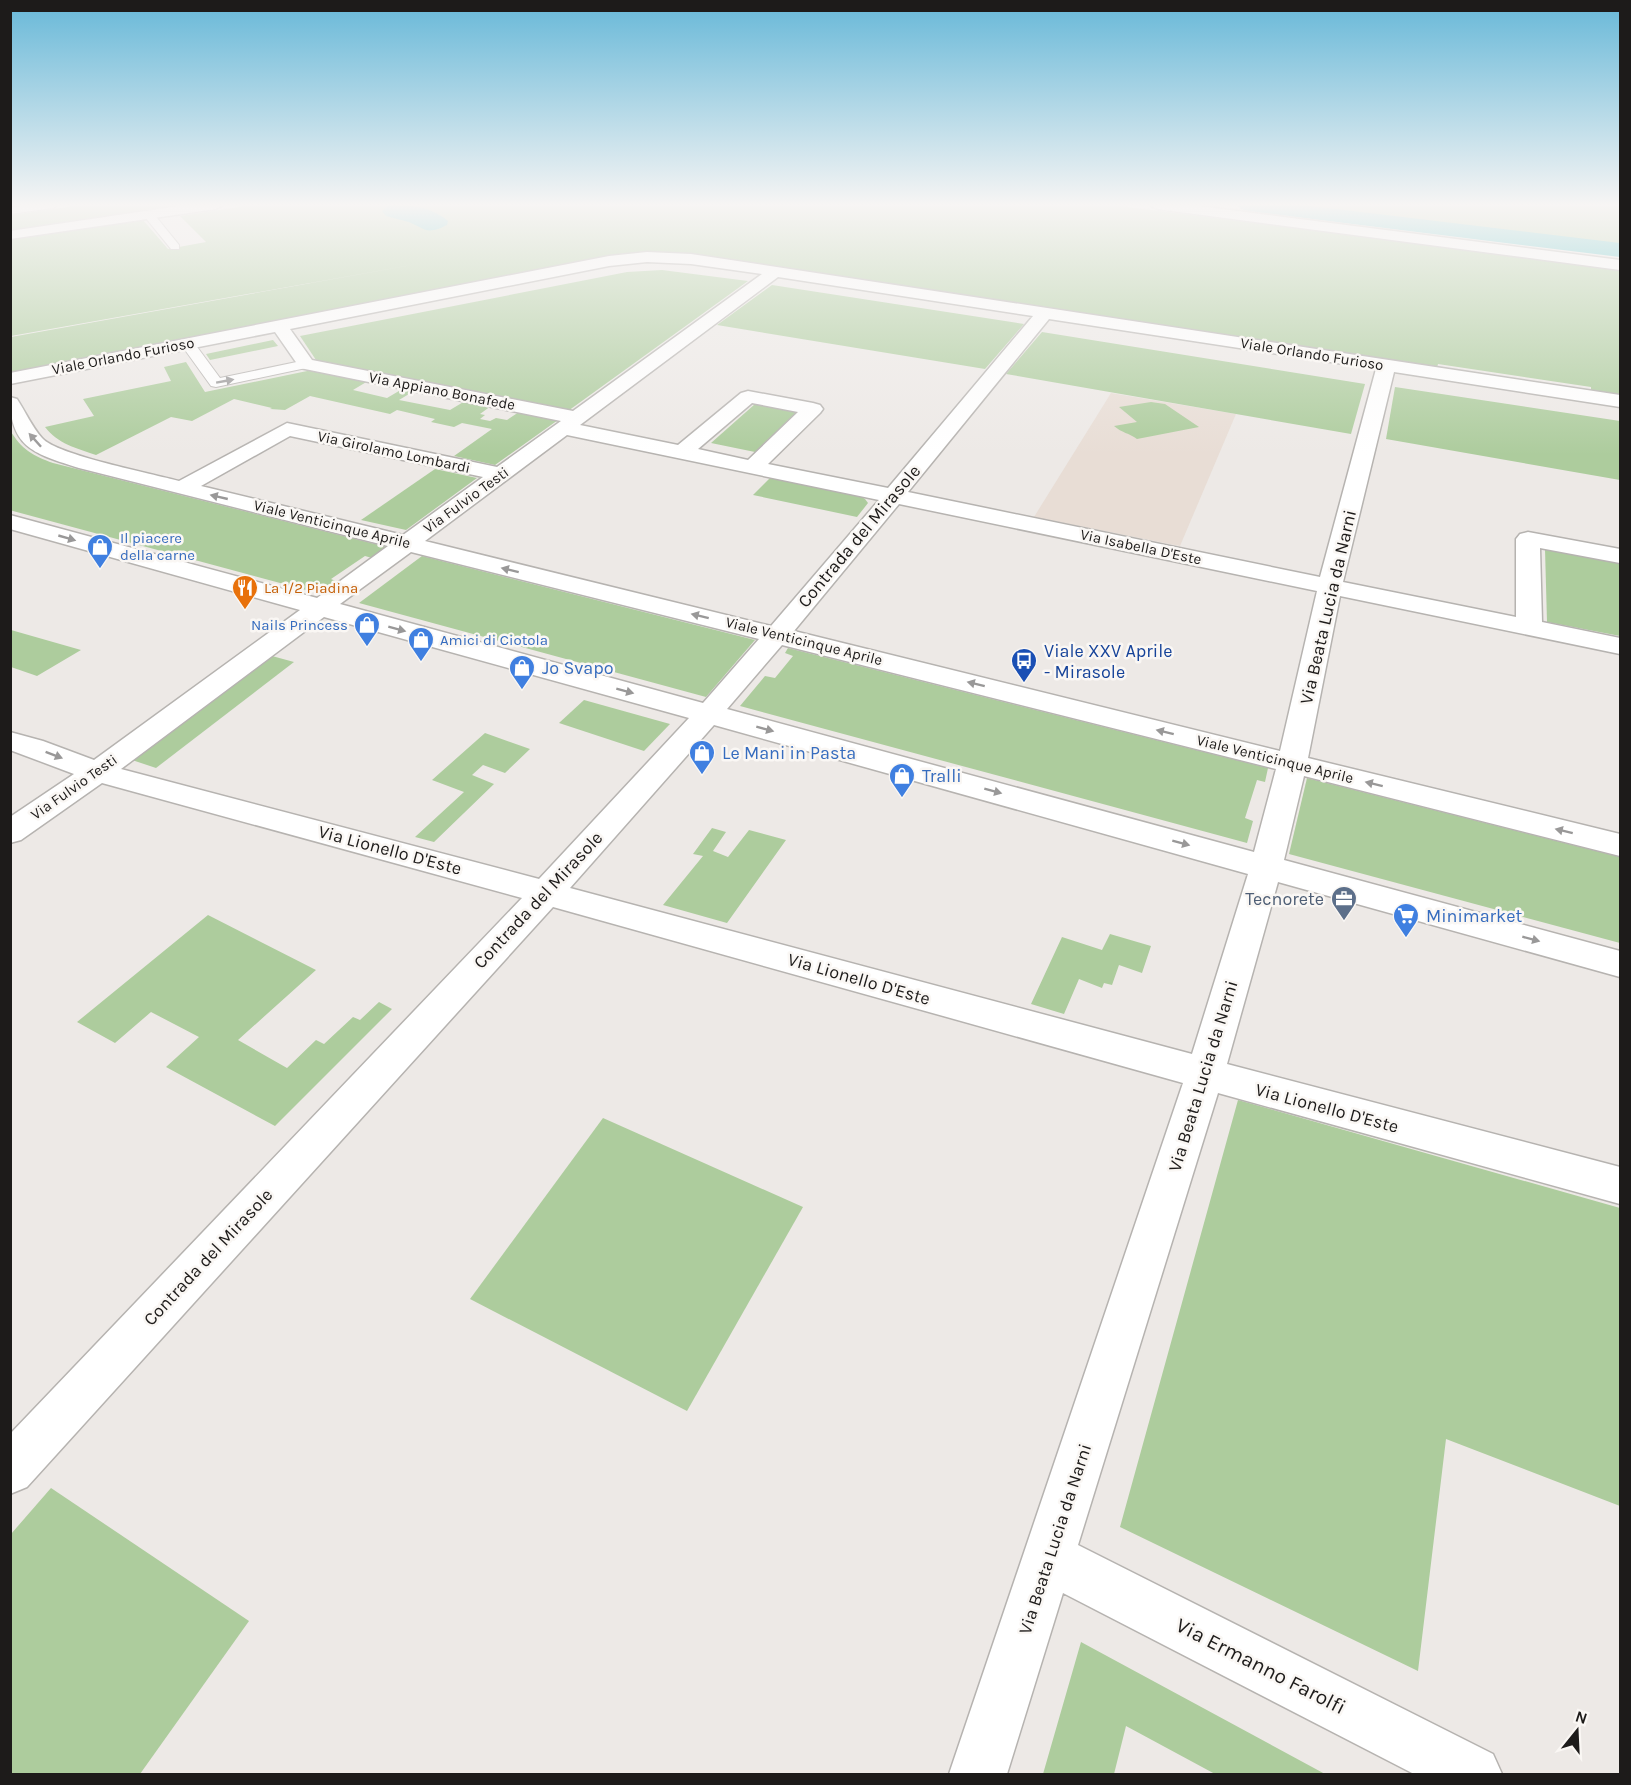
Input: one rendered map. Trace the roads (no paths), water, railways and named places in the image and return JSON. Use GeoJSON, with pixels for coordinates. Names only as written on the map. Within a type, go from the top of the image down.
{"type":"FeatureCollection","features":[{"type":"Feature","properties":{"kind":"street","name":"Viale Orlando Furioso"},"geometry":{"type":"LineString","coordinates":[[10,379],[475,288]]}},
{"type":"Feature","properties":{"kind":"street","name":"Via Fulvio Testi"},"geometry":{"type":"LineString","coordinates":[[10,832],[97,772],[753,288]]}},
{"type":"Feature","properties":{"kind":"street","name":"Viale Orlando Furioso"},"geometry":{"type":"LineString","coordinates":[[882,288],[1620,401]]}},
{"type":"Feature","properties":{"kind":"street","name":"Contrada del Mirasole"},"geometry":{"type":"LineString","coordinates":[[10,1470],[546,892],[708,713],[777,635],[1045,313]]}},
{"type":"Feature","properties":{"kind":"street"},"geometry":{"type":"LineString","coordinates":[[279,326],[306,364]]}},
{"type":"Feature","properties":{"kind":"street","name":"Via Appiano Bonafede"},"geometry":{"type":"LineString","coordinates":[[306,364],[571,423]]}},
{"type":"Feature","properties":{"kind":"street","name":"Via Beata Lucia da Narni"},"geometry":{"type":"LineString","coordinates":[[978,1774],[1205,1075],[1266,866],[1292,764],[1330,586],[1386,366]]}},
{"type":"Feature","properties":{"kind":"street"},"geometry":{"type":"LineString","coordinates":[[683,452],[748,397],[813,409],[753,467]]}},
{"type":"Feature","properties":{"kind":"street","name":"Viale Venticinque Aprile"},"geometry":{"type":"LineString","coordinates":[[10,403],[35,444],[86,464],[1620,845]]}},
{"type":"Feature","properties":{"kind":"street","name":"Via Isabella D'Este"},"geometry":{"type":"LineString","coordinates":[[571,423],[683,452],[753,467],[1620,646]]}},
{"type":"Feature","properties":{"kind":"street","name":"Via Girolamo Lombardi"},"geometry":{"type":"LineString","coordinates":[[182,488],[287,429],[501,474]]}},
{"type":"Feature","properties":{"kind":"street"},"geometry":{"type":"LineString","coordinates":[[10,522],[1620,964]]}},
{"type":"Feature","properties":{"kind":"street"},"geometry":{"type":"LineString","coordinates":[[1529,627],[1528,539],[1620,556]]}},
{"type":"Feature","properties":{"kind":"street","name":"Via Lionello D'Este"},"geometry":{"type":"LineString","coordinates":[[10,741],[33,747],[97,772],[546,892],[1205,1075],[1620,1186]]}},
{"type":"Feature","properties":{"kind":"street","name":"Via Ermanno Farolfi"},"geometry":{"type":"LineString","coordinates":[[1049,1558],[1473,1774]]}},
{"type":"Feature","properties":{"kind":"lane","name":"Via Appiano Bonafede"},"geometry":{"type":"LineString","coordinates":[[187,343],[216,383],[306,364]]}},
{"type":"Feature","properties":{"kind":"place","name":"Il piacere della carne"},"geometry":{"type":"Point","coordinates":[100,570]}},
{"type":"Feature","properties":{"kind":"place","name":"La 1/2 Piadina"},"geometry":{"type":"Point","coordinates":[245,611]}},
{"type":"Feature","properties":{"kind":"place","name":"Nails Princess"},"geometry":{"type":"Point","coordinates":[367,648]}},
{"type":"Feature","properties":{"kind":"place","name":"Amici di Ciotola"},"geometry":{"type":"Point","coordinates":[421,663]}},
{"type":"Feature","properties":{"kind":"place","name":"Viale XXV Aprile - Mirasole"},"geometry":{"type":"Point","coordinates":[1024,684]}},
{"type":"Feature","properties":{"kind":"place","name":"Jo Svapo"},"geometry":{"type":"Point","coordinates":[522,691]}},
{"type":"Feature","properties":{"kind":"place","name":"Le Mani in Pasta"},"geometry":{"type":"Point","coordinates":[702,776]}},
{"type":"Feature","properties":{"kind":"place","name":"Tralli"},"geometry":{"type":"Point","coordinates":[902,799]}},
{"type":"Feature","properties":{"kind":"place","name":"Tecnorete"},"geometry":{"type":"Point","coordinates":[1344,922]}},
{"type":"Feature","properties":{"kind":"place","name":"Minimarket"},"geometry":{"type":"Point","coordinates":[1406,939]}}]}
